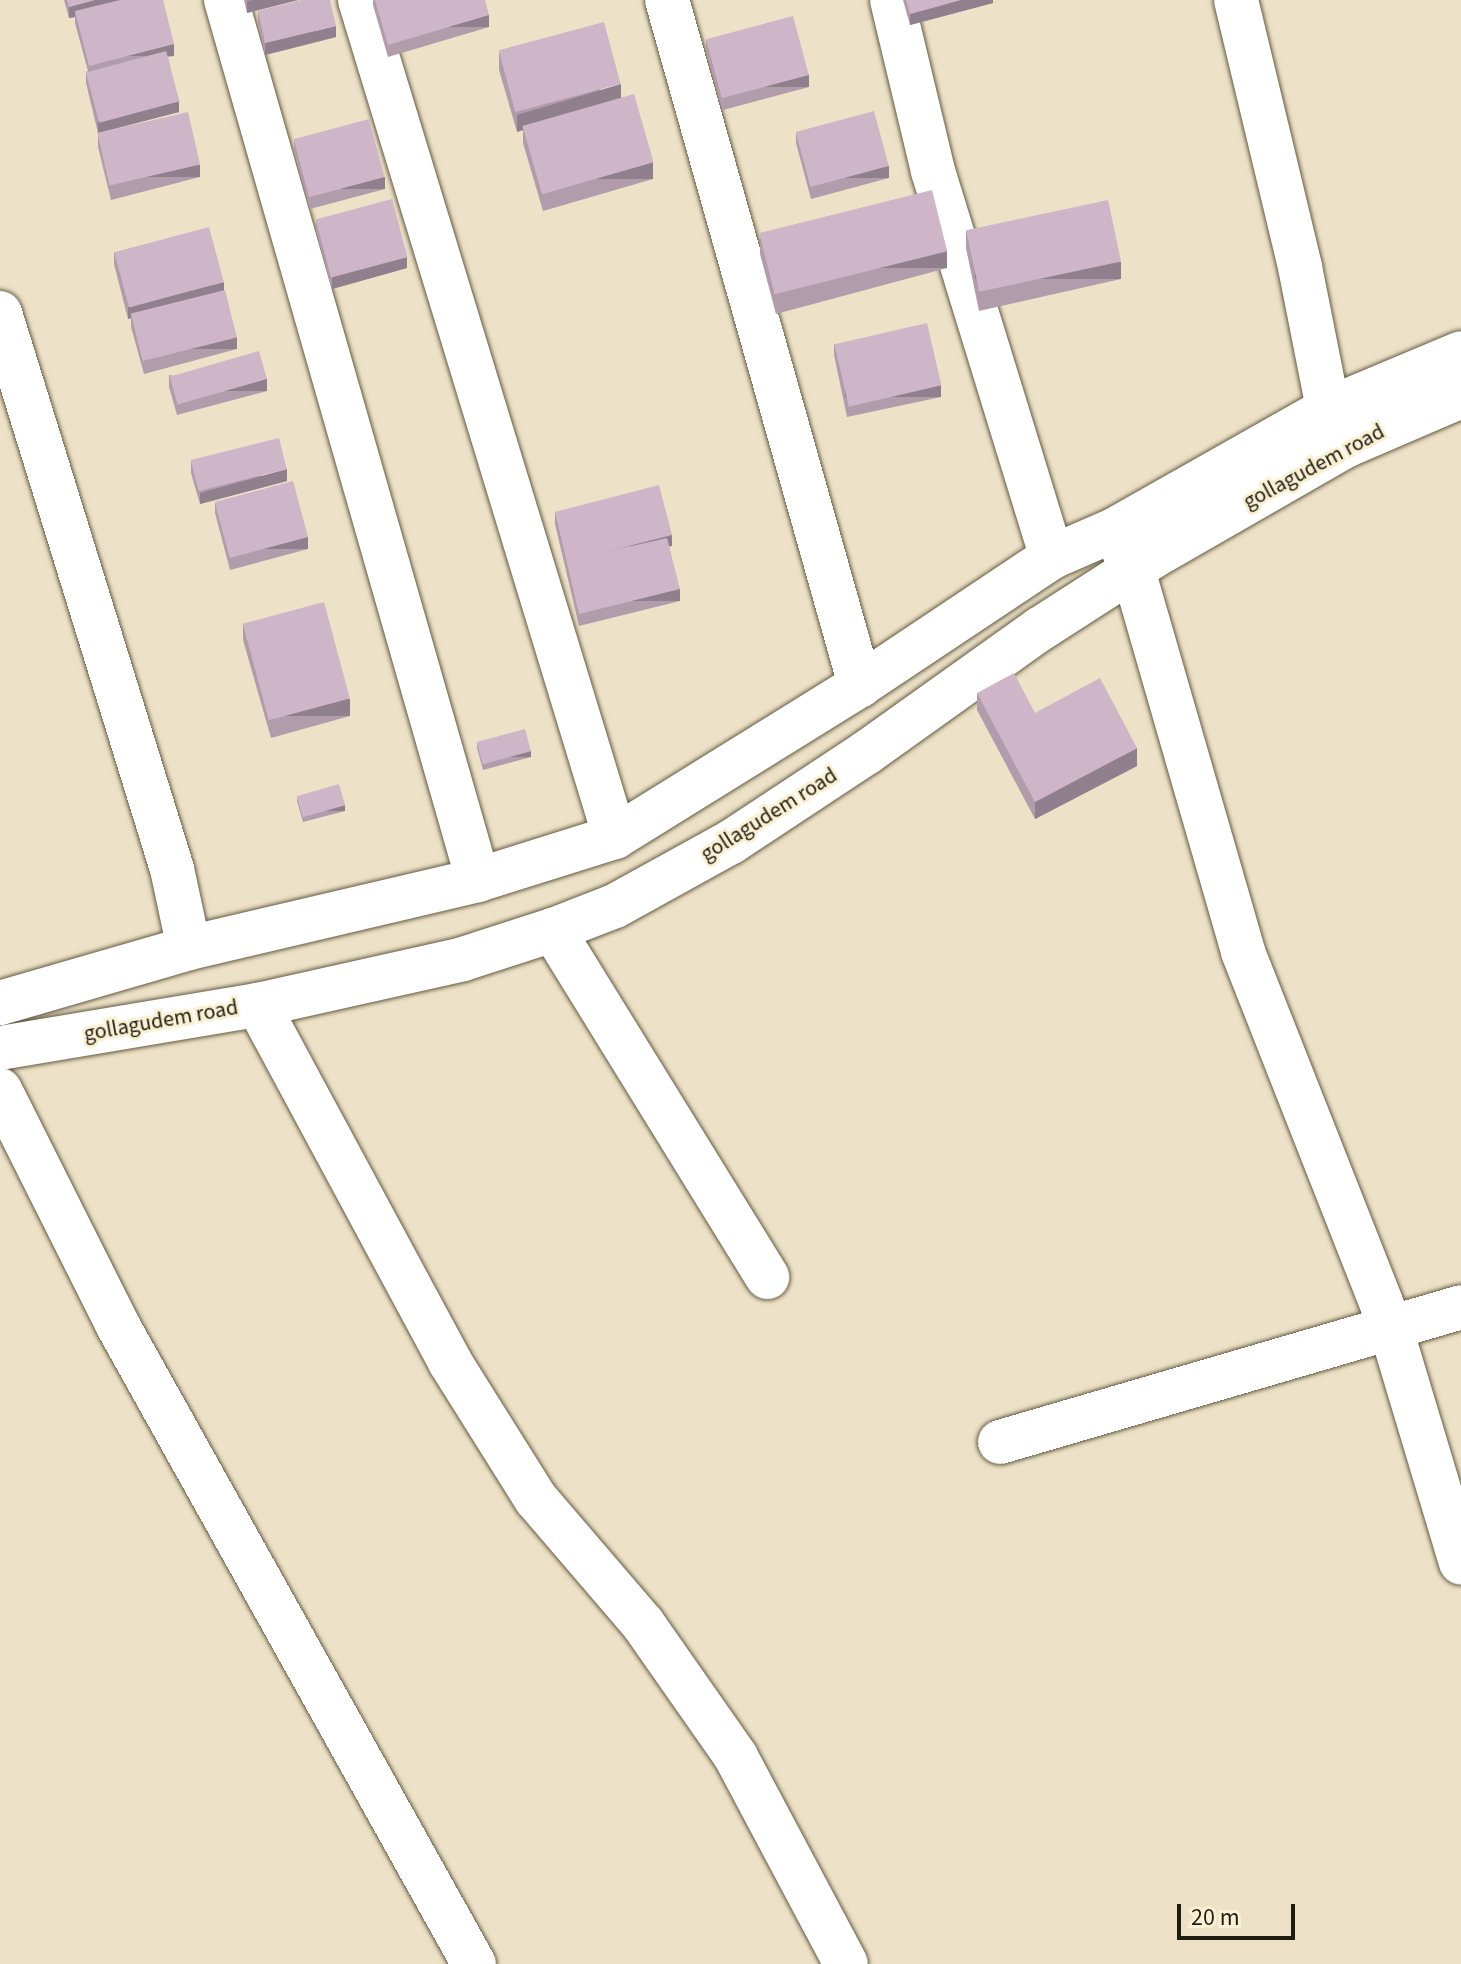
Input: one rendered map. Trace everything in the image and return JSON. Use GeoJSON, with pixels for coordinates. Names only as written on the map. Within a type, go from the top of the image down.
{"type":"FeatureCollection","features":[{"type":"Feature","properties":{"kind":"street"},"geometry":{"type":"LineString","coordinates":[[226,0],[478,880]]}},
{"type":"Feature","properties":{"kind":"street"},"geometry":{"type":"LineString","coordinates":[[360,0],[615,837]]}},
{"type":"Feature","properties":{"kind":"street"},"geometry":{"type":"LineString","coordinates":[[667,0],[860,685]]}},
{"type":"Feature","properties":{"kind":"street"},"geometry":{"type":"LineString","coordinates":[[892,0],[933,171],[1052,557]]}},
{"type":"Feature","properties":{"kind":"street"},"geometry":{"type":"LineString","coordinates":[[1236,0],[1300,267],[1328,409]]}},
{"type":"Feature","properties":{"kind":"street"},"geometry":{"type":"LineString","coordinates":[[0,313],[172,869],[189,948]]}},
{"type":"Feature","properties":{"kind":"street","name":"gollagudem road"},"geometry":{"type":"LineString","coordinates":[[0,1003],[189,948],[478,880],[615,837],[860,685],[1052,557],[1114,530],[1328,409],[1461,353]]}},
{"type":"Feature","properties":{"kind":"street","name":"gollagudem road"},"geometry":{"type":"LineString","coordinates":[[0,1048],[258,1005],[463,959],[615,906],[731,842],[866,753],[1040,629],[1133,570],[1345,446],[1461,396]]}},
{"type":"Feature","properties":{"kind":"street"},"geometry":{"type":"LineString","coordinates":[[1114,530],[1133,570],[1243,952],[1390,1326],[1461,1563]]}},
{"type":"Feature","properties":{"kind":"street"},"geometry":{"type":"LineString","coordinates":[[553,930],[767,1277]]}},
{"type":"Feature","properties":{"kind":"street"},"geometry":{"type":"LineString","coordinates":[[258,1005],[450,1362],[536,1499],[643,1624],[736,1757],[846,1964]]}},
{"type":"Feature","properties":{"kind":"street"},"geometry":{"type":"LineString","coordinates":[[0,1090],[117,1324],[474,1964]]}},
{"type":"Feature","properties":{"kind":"street"},"geometry":{"type":"LineString","coordinates":[[1000,1442],[1461,1307]]}},
{"type":"Feature","properties":{"kind":"building"},"geometry":{"type":"Polygon","coordinates":[[[67,0],[95,0],[69,7],[67,0]]]}},
{"type":"Feature","properties":{"kind":"building"},"geometry":{"type":"Polygon","coordinates":[[[120,0],[163,0],[174,44],[89,66],[75,11],[120,0]]]}},
{"type":"Feature","properties":{"kind":"building"},"geometry":{"type":"Polygon","coordinates":[[[301,0],[330,0],[336,26],[265,43],[258,11],[301,0]]]}},
{"type":"Feature","properties":{"kind":"building"},"geometry":{"type":"Polygon","coordinates":[[[375,0],[485,0],[489,15],[388,45],[375,0]]]}},
{"type":"Feature","properties":{"kind":"building"},"geometry":{"type":"Polygon","coordinates":[[[906,0],[961,0],[910,14],[906,0]]]}},
{"type":"Feature","properties":{"kind":"building"},"geometry":{"type":"Polygon","coordinates":[[[793,16],[809,75],[722,98],[706,39],[793,16]]]}},
{"type":"Feature","properties":{"kind":"building"},"geometry":{"type":"Polygon","coordinates":[[[604,22],[621,84],[515,112],[499,50],[604,22]]]}},
{"type":"Feature","properties":{"kind":"building"},"geometry":{"type":"Polygon","coordinates":[[[166,51],[179,101],[99,123],[86,72],[166,51]]]}},
{"type":"Feature","properties":{"kind":"building"},"geometry":{"type":"Polygon","coordinates":[[[634,94],[654,162],[542,194],[522,126],[634,94]]]}},
{"type":"Feature","properties":{"kind":"building"},"geometry":{"type":"Polygon","coordinates":[[[874,111],[889,166],[811,187],[796,132],[874,111]]]}},
{"type":"Feature","properties":{"kind":"building"},"geometry":{"type":"Polygon","coordinates":[[[188,112],[200,165],[110,186],[97,133],[188,112]]]}},
{"type":"Feature","properties":{"kind":"building"},"geometry":{"type":"Polygon","coordinates":[[[369,119],[385,177],[309,197],[294,139],[369,119]]]}},
{"type":"Feature","properties":{"kind":"building"},"geometry":{"type":"Polygon","coordinates":[[[932,190],[947,251],[775,294],[759,233],[932,190]]]}},
{"type":"Feature","properties":{"kind":"building"},"geometry":{"type":"Polygon","coordinates":[[[392,199],[408,257],[331,277],[316,219],[392,199]]]}},
{"type":"Feature","properties":{"kind":"building"},"geometry":{"type":"Polygon","coordinates":[[[1108,200],[1121,262],[979,292],[966,230],[1108,200]]]}},
{"type":"Feature","properties":{"kind":"building"},"geometry":{"type":"Polygon","coordinates":[[[209,227],[224,282],[129,307],[114,252],[209,227]]]}},
{"type":"Feature","properties":{"kind":"building"},"geometry":{"type":"Polygon","coordinates":[[[225,290],[237,338],[143,361],[131,313],[225,290]]]}},
{"type":"Feature","properties":{"kind":"building"},"geometry":{"type":"Polygon","coordinates":[[[927,323],[941,385],[849,407],[834,344],[927,323]]]}},
{"type":"Feature","properties":{"kind":"building"},"geometry":{"type":"Polygon","coordinates":[[[259,351],[267,379],[178,405],[170,377],[259,351]]]}},
{"type":"Feature","properties":{"kind":"building"},"geometry":{"type":"Polygon","coordinates":[[[279,438],[287,469],[198,491],[191,460],[279,438]]]}},
{"type":"Feature","properties":{"kind":"building"},"geometry":{"type":"Polygon","coordinates":[[[293,481],[308,537],[230,558],[215,502],[293,481]]]}},
{"type":"Feature","properties":{"kind":"building"},"geometry":{"type":"Polygon","coordinates":[[[659,485],[672,535],[605,552],[667,538],[680,589],[579,614],[555,512],[659,485]]]}},
{"type":"Feature","properties":{"kind":"building"},"geometry":{"type":"Polygon","coordinates":[[[324,602],[350,699],[269,720],[243,624],[324,602]]]}},
{"type":"Feature","properties":{"kind":"building"},"geometry":{"type":"Polygon","coordinates":[[[1014,673],[1035,713],[1100,678],[1137,748],[1035,802],[977,693],[1014,673]]]}},
{"type":"Feature","properties":{"kind":"building"},"geometry":{"type":"Polygon","coordinates":[[[525,729],[531,751],[483,764],[477,742],[525,729]]]}},
{"type":"Feature","properties":{"kind":"building"},"geometry":{"type":"Polygon","coordinates":[[[339,784],[345,805],[303,817],[297,796],[339,784]]]}}]}
